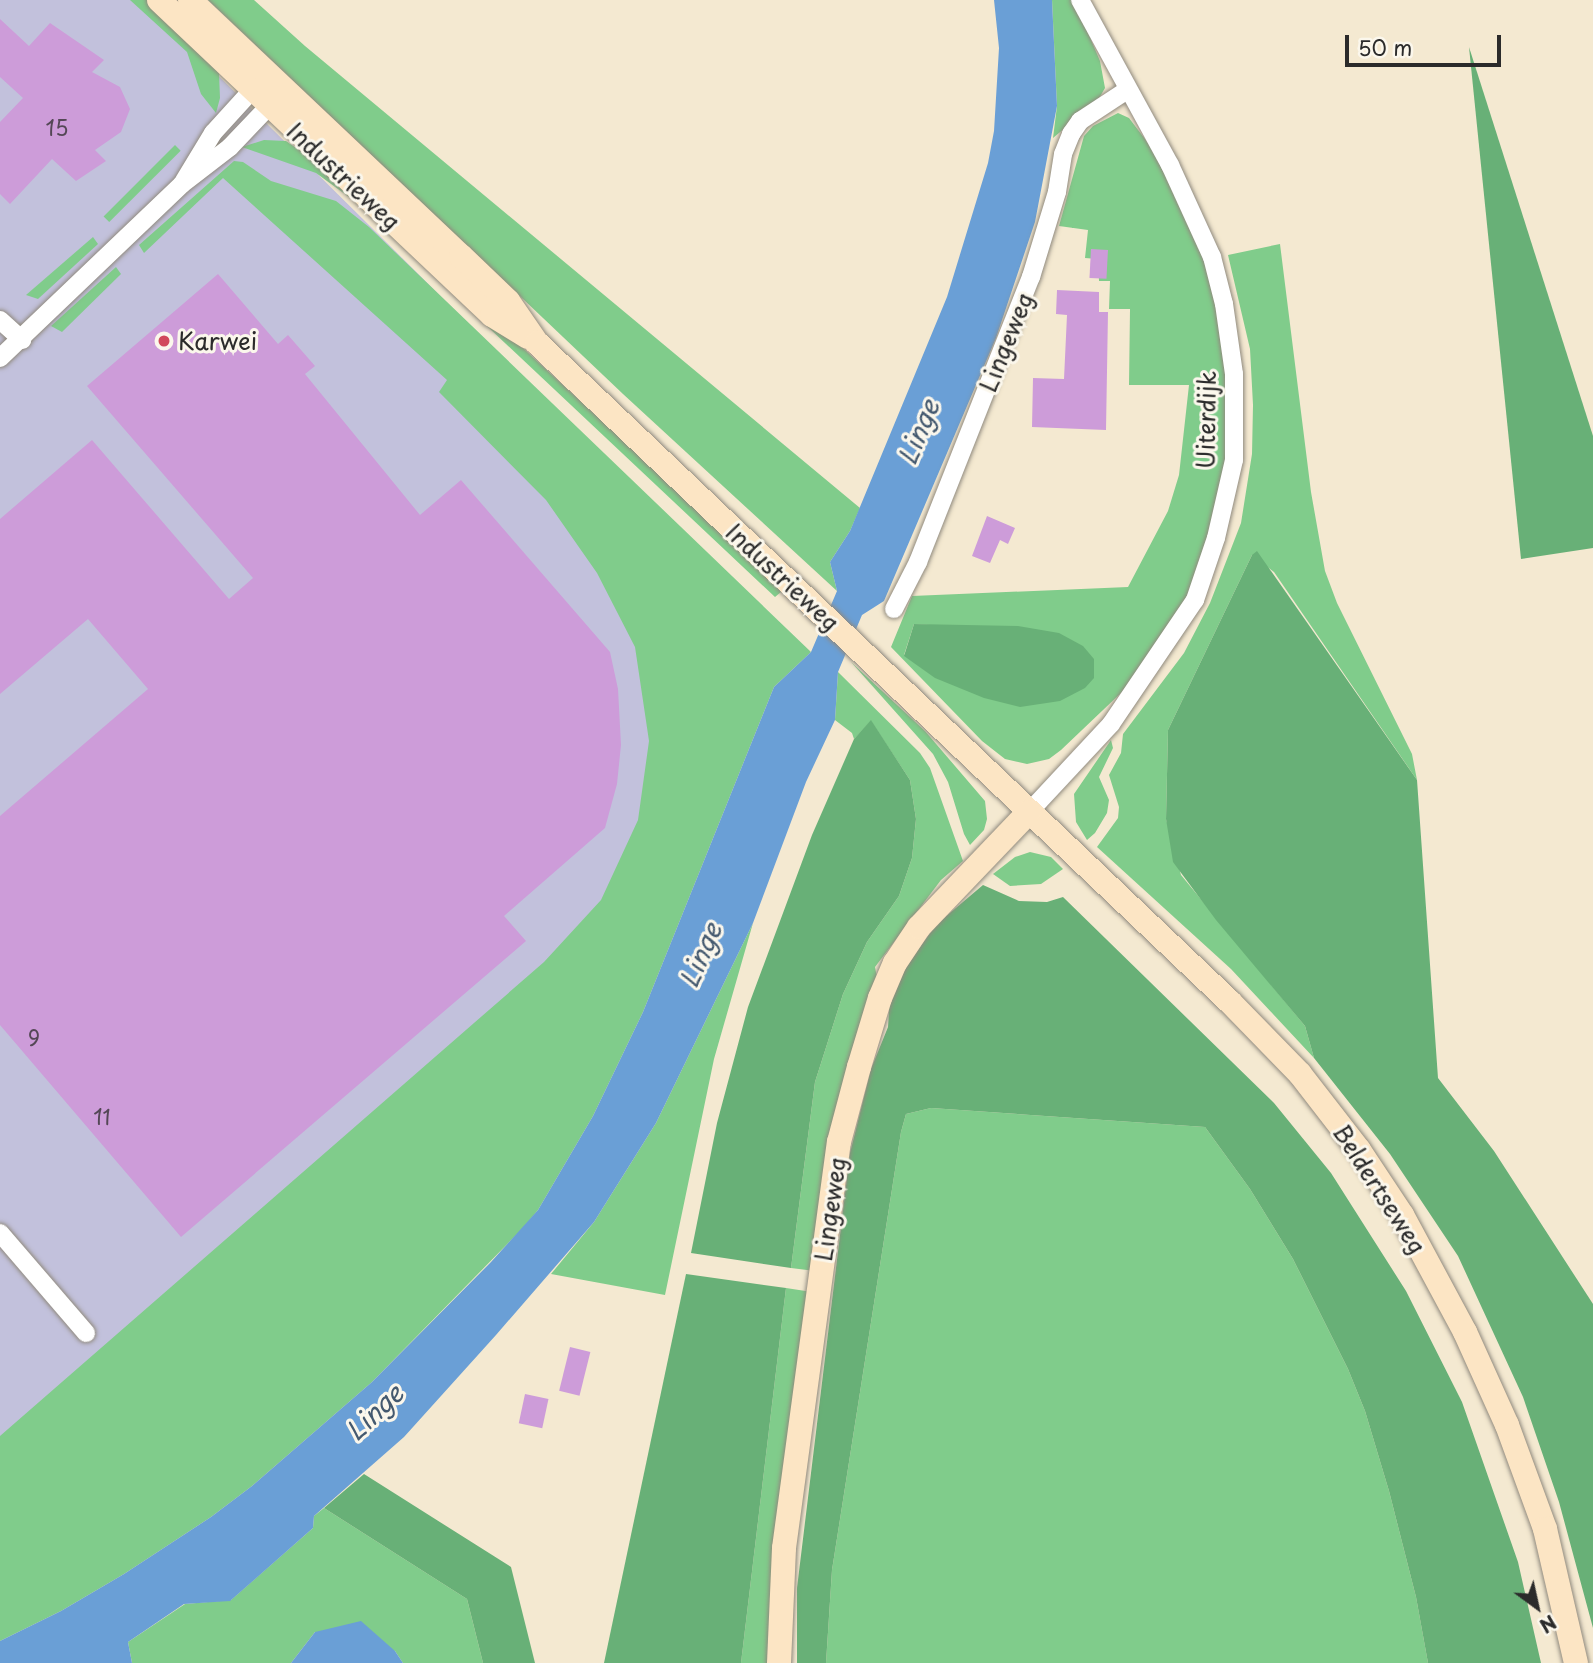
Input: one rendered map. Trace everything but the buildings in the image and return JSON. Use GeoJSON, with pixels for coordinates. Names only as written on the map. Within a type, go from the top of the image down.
{"type":"FeatureCollection","features":[{"type":"Feature","properties":{"kind":"main road","name":"Industrieweg"},"geometry":{"type":"LineString","coordinates":[[159,0],[508,301],[537,342],[1029,812]]}},
{"type":"Feature","properties":{"kind":"main road","name":"Industrieweg"},"geometry":{"type":"LineString","coordinates":[[190,0],[266,91]]}},
{"type":"Feature","properties":{"kind":"main road","name":"Lingeweg"},"geometry":{"type":"LineString","coordinates":[[779,1663],[784,1548],[839,1142],[859,1067],[880,998],[895,963],[919,927],[1029,812]]}},
{"type":"Feature","properties":{"kind":"main road","name":"Beldertseweg"},"geometry":{"type":"LineString","coordinates":[[1029,812],[1230,1002],[1300,1074],[1359,1150],[1402,1215],[1465,1332],[1507,1425],[1545,1529],[1576,1663]]}},
{"type":"Feature","properties":{"kind":"street","name":"Uiterdijk"},"geometry":{"type":"LineString","coordinates":[[1029,812],[1111,724],[1195,600],[1216,538],[1234,460],[1234,374],[1224,304],[1212,257],[1170,165],[1080,0]]}},
{"type":"Feature","properties":{"kind":"street","name":"Lingeweg"},"geometry":{"type":"LineString","coordinates":[[894,610],[918,562],[1031,277],[1057,192],[1063,154],[1071,134],[1080,121],[1127,90]]}},
{"type":"Feature","properties":{"kind":"street"},"geometry":{"type":"LineString","coordinates":[[0,358],[22,340],[182,184],[206,143],[266,91]]}},
{"type":"Feature","properties":{"kind":"street"},"geometry":{"type":"LineString","coordinates":[[0,320],[22,340]]}},
{"type":"Feature","properties":{"kind":"street"},"geometry":{"type":"LineString","coordinates":[[0,1233],[86,1333]]}},
{"type":"Feature","properties":{"kind":"shaded area"},"geometry":{"type":"Polygon","coordinates":[[[0,0],[142,0],[742,595],[610,909],[0,1464],[0,0]]]}},
{"type":"Feature","properties":{"kind":"green space"},"geometry":{"type":"Polygon","coordinates":[[[130,0],[151,0],[219,73],[220,98],[216,113],[201,94],[187,52],[130,0]]]}},
{"type":"Feature","properties":{"kind":"green space"},"geometry":{"type":"Polygon","coordinates":[[[208,0],[254,0],[305,46],[860,508],[850,531],[830,562],[837,591],[623,394],[208,0]]]}},
{"type":"Feature","properties":{"kind":"green space"},"geometry":{"type":"Polygon","coordinates":[[[1052,0],[1074,0],[1100,61],[1105,88],[1098,100],[1053,138],[1057,106],[1052,0]]]}},
{"type":"Feature","properties":{"kind":"green space"},"geometry":{"type":"Polygon","coordinates":[[[1469,47],[1593,436],[1593,548],[1521,559],[1469,47]]]}},
{"type":"Feature","properties":{"kind":"green space"},"geometry":{"type":"Polygon","coordinates":[[[1118,113],[1129,118],[1157,155],[1212,274],[1224,324],[1231,428],[1223,487],[1187,601],[1123,691],[1061,750],[1049,759],[1027,764],[1005,759],[982,741],[891,647],[912,596],[1128,587],[1168,511],[1179,475],[1189,385],[1129,385],[1130,309],[1109,309],[1110,281],[1099,281],[1098,259],[1085,258],[1088,230],[1059,226],[1084,136],[1093,126],[1118,113]],[[914,624],[904,655],[947,626],[914,624]]]}},
{"type":"Feature","properties":{"kind":"green space"},"geometry":{"type":"Polygon","coordinates":[[[264,140],[286,141],[336,175],[752,560],[781,592],[775,597],[353,200],[316,173],[242,147],[264,140]]]}},
{"type":"Feature","properties":{"kind":"green space"},"geometry":{"type":"Polygon","coordinates":[[[175,145],[181,151],[109,222],[104,216],[175,145]]]}},
{"type":"Feature","properties":{"kind":"green space"},"geometry":{"type":"Polygon","coordinates":[[[234,161],[243,162],[271,181],[336,201],[369,227],[811,652],[774,687],[643,1012],[593,1116],[538,1210],[372,1382],[252,1486],[211,1517],[124,1574],[61,1611],[0,1641],[0,1436],[544,962],[601,900],[638,820],[649,741],[635,647],[597,573],[546,500],[439,392],[447,380],[223,178],[144,253],[139,245],[234,161]]]}},
{"type":"Feature","properties":{"kind":"green space"},"geometry":{"type":"Polygon","coordinates":[[[93,237],[98,244],[38,299],[26,295],[93,237]]]}},
{"type":"Feature","properties":{"kind":"green space"},"geometry":{"type":"Polygon","coordinates":[[[1280,244],[1311,492],[1325,571],[1337,603],[1412,754],[1417,780],[1274,572],[1252,555],[1168,730],[1166,819],[1181,875],[1305,1026],[1314,1058],[1231,969],[1097,847],[1118,818],[1119,807],[1109,775],[1121,753],[1123,734],[1184,653],[1210,603],[1241,523],[1252,454],[1253,405],[1250,349],[1228,255],[1280,244]]]}},
{"type":"Feature","properties":{"kind":"green space"},"geometry":{"type":"Polygon","coordinates":[[[116,267],[121,274],[62,332],[51,326],[116,267]]]}},
{"type":"Feature","properties":{"kind":"green space"},"geometry":{"type":"Polygon","coordinates":[[[1257,551],[1417,780],[1438,1078],[1494,1151],[1593,1304],[1593,1628],[1559,1502],[1523,1397],[1458,1256],[1390,1154],[1314,1058],[1305,1026],[1216,920],[1173,862],[1166,819],[1168,730],[1252,555],[1257,551]]]}},
{"type":"Feature","properties":{"kind":"green space"},"geometry":{"type":"Polygon","coordinates":[[[914,624],[1018,626],[1059,633],[1083,646],[1094,659],[1094,678],[1085,688],[1060,701],[1020,707],[984,698],[935,678],[904,656],[914,624]]]}},
{"type":"Feature","properties":{"kind":"green space"},"geometry":{"type":"Polygon","coordinates":[[[851,662],[925,731],[985,801],[987,819],[984,830],[970,845],[948,782],[933,754],[851,662]]]}},
{"type":"Feature","properties":{"kind":"green space"},"geometry":{"type":"Polygon","coordinates":[[[838,672],[920,753],[930,768],[963,861],[941,880],[875,967],[879,988],[815,1271],[791,1268],[815,1082],[843,994],[867,942],[899,896],[912,858],[916,819],[910,780],[871,721],[854,739],[852,733],[835,720],[838,672]]]}},
{"type":"Feature","properties":{"kind":"green space"},"geometry":{"type":"Polygon","coordinates":[[[871,720],[910,780],[916,819],[912,858],[899,896],[867,942],[843,994],[815,1082],[791,1268],[691,1253],[717,1123],[748,1007],[812,835],[854,739],[871,720]]]}},
{"type":"Feature","properties":{"kind":"green space"},"geometry":{"type":"Polygon","coordinates":[[[1111,740],[1113,748],[1099,777],[1109,800],[1107,813],[1095,833],[1087,840],[1076,822],[1074,794],[1111,740]]]}},
{"type":"Feature","properties":{"kind":"green space"},"geometry":{"type":"Polygon","coordinates":[[[1030,852],[1051,857],[1063,869],[1041,884],[1010,886],[993,874],[1015,857],[1030,852]]]}},
{"type":"Feature","properties":{"kind":"green space"},"geometry":{"type":"Polygon","coordinates":[[[983,885],[1019,901],[1047,902],[1063,897],[1274,1103],[1331,1173],[1406,1291],[1462,1402],[1518,1562],[1541,1663],[1428,1663],[1416,1597],[1389,1491],[1365,1411],[1348,1369],[1293,1259],[1250,1189],[1205,1127],[931,1108],[906,1114],[901,1132],[832,1570],[826,1663],[797,1663],[797,1588],[850,1153],[871,1069],[888,1027],[890,995],[899,975],[937,924],[983,885]]]}},
{"type":"Feature","properties":{"kind":"green space"},"geometry":{"type":"Polygon","coordinates":[[[753,923],[714,1059],[665,1295],[551,1274],[594,1222],[656,1123],[753,923]]]}},
{"type":"Feature","properties":{"kind":"green space"},"geometry":{"type":"Polygon","coordinates":[[[931,1108],[1205,1127],[1250,1189],[1293,1259],[1348,1369],[1365,1411],[1389,1491],[1416,1597],[1428,1663],[826,1663],[832,1570],[901,1132],[906,1114],[931,1108]]]}},
{"type":"Feature","properties":{"kind":"green space"},"geometry":{"type":"Polygon","coordinates":[[[686,1274],[786,1288],[741,1663],[604,1663],[686,1274]]]}},
{"type":"Feature","properties":{"kind":"green space"},"geometry":{"type":"Polygon","coordinates":[[[786,1288],[812,1292],[772,1663],[741,1663],[786,1288]]]}},
{"type":"Feature","properties":{"kind":"green space"},"geometry":{"type":"Polygon","coordinates":[[[364,1474],[511,1567],[535,1663],[483,1663],[467,1599],[324,1508],[364,1474]]]}},
{"type":"Feature","properties":{"kind":"green space"},"geometry":{"type":"Polygon","coordinates":[[[324,1508],[467,1599],[483,1663],[403,1663],[395,1651],[315,1632],[291,1663],[132,1663],[128,1642],[185,1604],[231,1600],[313,1528],[314,1516],[324,1508]]]}},
{"type":"Feature","properties":{"kind":"water","name":"Linge"},"geometry":{"type":"Polygon","coordinates":[[[994,0],[1052,0],[1057,106],[1035,222],[996,338],[884,601],[862,615],[838,672],[835,720],[806,782],[753,923],[656,1123],[594,1222],[496,1335],[404,1437],[314,1516],[313,1528],[230,1601],[184,1604],[128,1642],[132,1663],[0,1663],[0,1641],[61,1611],[124,1574],[211,1517],[252,1486],[372,1382],[491,1262],[538,1210],[593,1116],[643,1012],[774,687],[811,652],[837,591],[830,562],[850,531],[947,297],[988,163],[994,131],[999,48],[994,0]]]}},
{"type":"Feature","properties":{"kind":"water"},"geometry":{"type":"Polygon","coordinates":[[[361,1621],[395,1651],[403,1663],[291,1663],[315,1632],[361,1621]]]}},
{"type":"Feature","properties":{"kind":"place","name":"Karwei"},"geometry":{"type":"Point","coordinates":[164,341]}}]}
